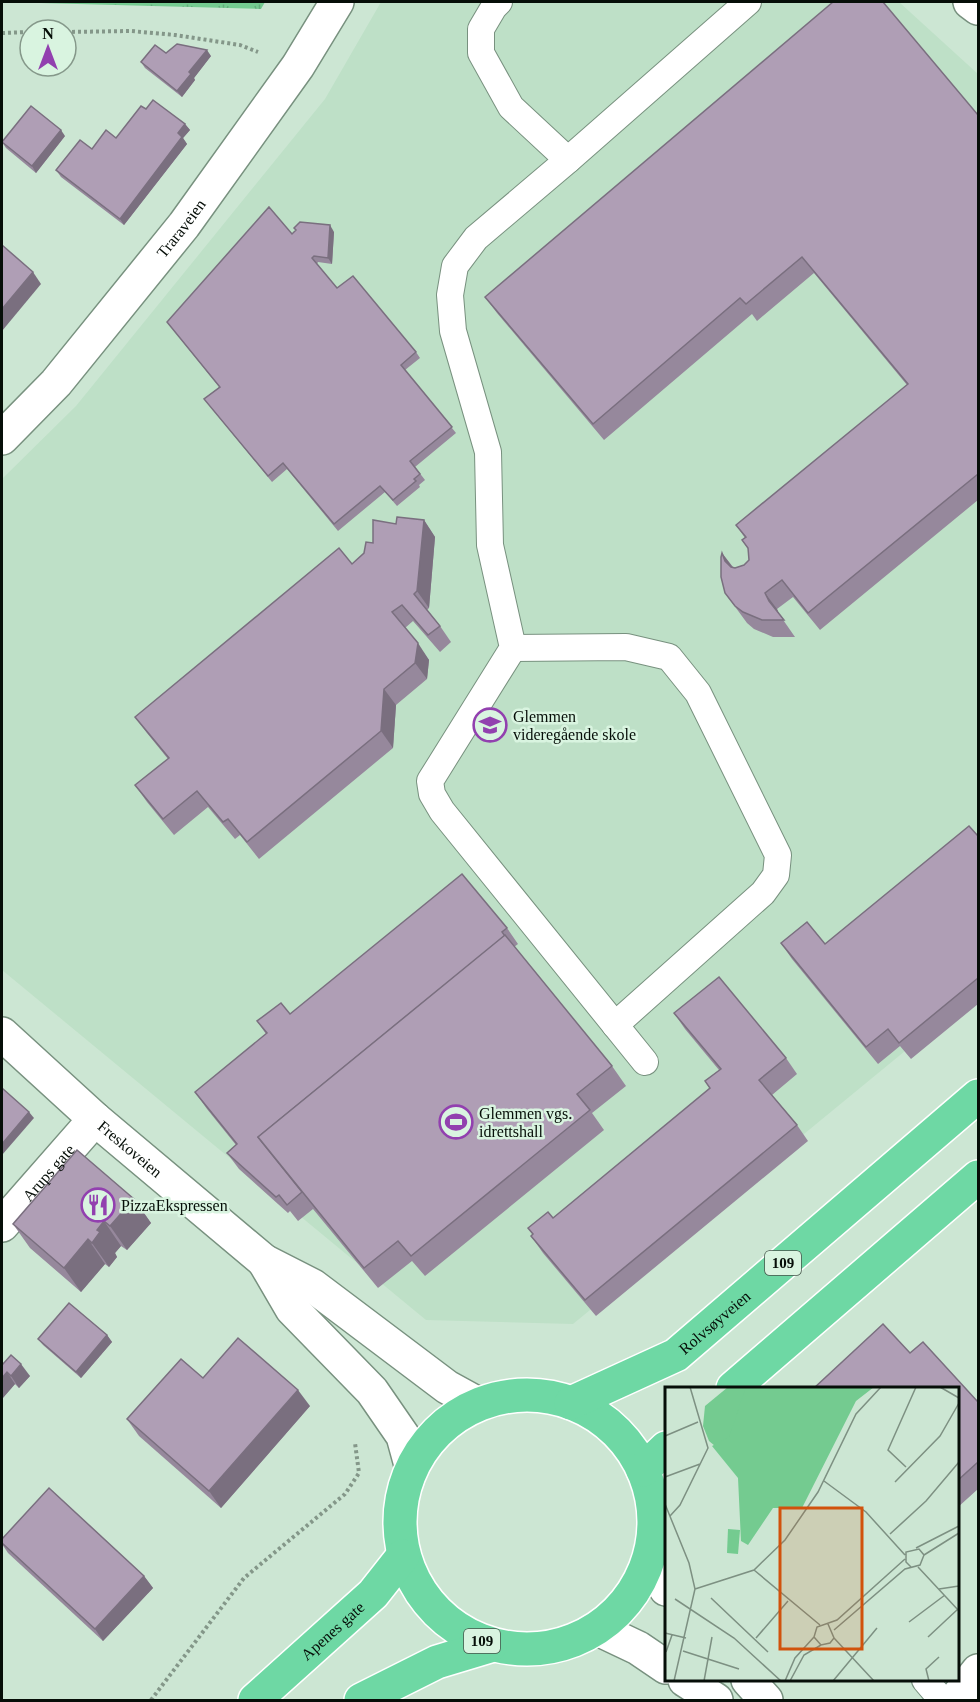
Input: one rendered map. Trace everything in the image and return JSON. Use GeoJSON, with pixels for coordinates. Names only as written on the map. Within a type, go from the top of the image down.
{"type":"FeatureCollection","features":[{"type":"Feature","properties":{"kind":"main road","name":"Rolvsøyveien"},"geometry":{"type":"LineString","coordinates":[[571,1403],[676,1355],[978,1096]]}},
{"type":"Feature","properties":{"kind":"main road"},"geometry":{"type":"LineString","coordinates":[[735,1387],[978,1177]]}},
{"type":"Feature","properties":{"kind":"main road","name":"109"},"geometry":{"type":"LineString","coordinates":[[361,1701],[437,1662],[490,1646],[546,1649],[598,1629],[630,1599],[649,1559],[654,1514],[655,1459],[614,1429],[571,1403],[524,1394],[478,1404],[439,1429],[411,1465],[399,1510],[403,1556],[434,1612],[490,1646]]}},
{"type":"Feature","properties":{"kind":"main road","name":"Apenes gate"},"geometry":{"type":"LineString","coordinates":[[255,1701],[373,1594],[403,1556]]}},
{"type":"Feature","properties":{"kind":"street","name":"Traraveien"},"geometry":{"type":"LineString","coordinates":[[2,438],[56,383],[184,225],[298,66],[337,2]]}},
{"type":"Feature","properties":{"kind":"street"},"geometry":{"type":"LineString","coordinates":[[970,2],[978,8]]}},
{"type":"Feature","properties":{"kind":"street","name":"Freskoveien"},"geometry":{"type":"LineString","coordinates":[[2,1034],[95,1119],[264,1261],[313,1286],[447,1387],[478,1404]]}},
{"type":"Feature","properties":{"kind":"street","name":"Arups gate"},"geometry":{"type":"LineString","coordinates":[[2,1225],[95,1119]]}},
{"type":"Feature","properties":{"kind":"street","name":"Freskoveien"},"geometry":{"type":"LineString","coordinates":[[264,1261],[292,1309],[372,1391],[403,1436],[411,1465]]}},
{"type":"Feature","properties":{"kind":"street"},"geometry":{"type":"LineString","coordinates":[[649,1559],[665,1587]]}},
{"type":"Feature","properties":{"kind":"street"},"geometry":{"type":"LineString","coordinates":[[598,1629],[638,1648],[665,1666]]}},
{"type":"Feature","properties":{"kind":"street"},"geometry":{"type":"LineString","coordinates":[[955,1701],[978,1671]]}},
{"type":"Feature","properties":{"kind":"street"},"geometry":{"type":"LineString","coordinates":[[686,1681],[716,1701]]}},
{"type":"Feature","properties":{"kind":"street"},"geometry":{"type":"LineString","coordinates":[[749,1681],[766,1701]]}},
{"type":"Feature","properties":{"kind":"lane"},"geometry":{"type":"LineString","coordinates":[[499,2],[481,29],[481,53],[511,106],[568,160]]}},
{"type":"Feature","properties":{"kind":"lane"},"geometry":{"type":"LineString","coordinates":[[645,1062],[442,811],[432,794],[430,781],[513,648],[490,546],[488,452],[453,331],[450,295],[455,266],[476,238],[748,2]]}},
{"type":"Feature","properties":{"kind":"lane"},"geometry":{"type":"LineString","coordinates":[[513,648],[626,647],[669,657],[698,693],[778,855],[776,875],[763,893],[615,1024]]}},
{"type":"Feature","properties":{"kind":"lane"},"geometry":{"type":"LineString","coordinates":[[926,1681],[942,1701]]}},
{"type":"Feature","properties":{"kind":"path"},"geometry":{"type":"LineString","coordinates":[[78,32],[131,31],[240,45],[298,66]]}},
{"type":"Feature","properties":{"kind":"path"},"geometry":{"type":"LineString","coordinates":[[2,33],[18,32]]}},
{"type":"Feature","properties":{"kind":"path"},"geometry":{"type":"LineString","coordinates":[[151,1701],[244,1578],[345,1494],[359,1473],[354,1440]]}},
{"type":"Feature","properties":{"kind":"shaded area","name":"Glemmen videregående skole"},"geometry":{"type":"Polygon","coordinates":[[[381,2],[899,2],[978,74],[978,991],[573,1324],[426,1320],[2,970],[2,479],[76,406],[325,99],[381,2]]]}},
{"type":"Feature","properties":{"kind":"green space"},"geometry":{"type":"Polygon","coordinates":[[[2,2],[265,2],[261,9],[2,2]]]}},
{"type":"Feature","properties":{"kind":"building"},"geometry":{"type":"Polygon","coordinates":[[[833,2],[883,2],[978,115],[978,474],[808,613],[782,580],[765,593],[784,620],[762,620],[743,612],[725,593],[721,577],[722,553],[725,561],[731,567],[744,565],[749,560],[748,548],[742,540],[746,537],[736,525],[908,384],[802,257],[746,304],[740,298],[593,424],[485,297],[833,2]]]}},
{"type":"Feature","properties":{"kind":"building"},"geometry":{"type":"Polygon","coordinates":[[[177,44],[207,50],[177,91],[141,62],[155,45],[166,53],[177,44]]]}},
{"type":"Feature","properties":{"kind":"building"},"geometry":{"type":"Polygon","coordinates":[[[153,100],[185,124],[178,133],[182,137],[120,219],[56,170],[80,140],[92,149],[106,130],[116,138],[141,106],[146,109],[153,100]]]}},
{"type":"Feature","properties":{"kind":"building"},"geometry":{"type":"Polygon","coordinates":[[[31,106],[61,130],[32,166],[2,142],[31,106]]]}},
{"type":"Feature","properties":{"kind":"building"},"geometry":{"type":"Polygon","coordinates":[[[269,207],[292,234],[300,222],[330,225],[328,258],[314,256],[312,258],[337,288],[353,276],[416,352],[401,365],[452,427],[410,461],[420,474],[414,479],[416,481],[393,500],[380,486],[334,524],[283,463],[268,476],[204,399],[220,387],[167,322],[269,207]]]}},
{"type":"Feature","properties":{"kind":"building"},"geometry":{"type":"Polygon","coordinates":[[[2,245],[33,272],[2,309],[2,245]]]}},
{"type":"Feature","properties":{"kind":"building"},"geometry":{"type":"Polygon","coordinates":[[[397,517],[424,520],[417,591],[414,594],[440,626],[428,635],[402,605],[392,612],[418,643],[415,663],[384,689],[381,731],[247,842],[228,819],[223,822],[197,791],[163,819],[135,785],[169,758],[135,717],[339,548],[352,564],[364,553],[366,542],[373,543],[373,520],[396,524],[397,517]]]}},
{"type":"Feature","properties":{"kind":"building"},"geometry":{"type":"Polygon","coordinates":[[[969,826],[978,836],[978,978],[899,1043],[888,1029],[866,1047],[781,943],[807,922],[825,944],[969,826]]]}},
{"type":"Feature","properties":{"kind":"building"},"geometry":{"type":"Polygon","coordinates":[[[462,874],[507,928],[502,932],[505,936],[258,1137],[302,1192],[287,1205],[279,1195],[276,1197],[227,1153],[237,1144],[195,1092],[267,1033],[257,1021],[281,1003],[290,1014],[462,874]]]}},
{"type":"Feature","properties":{"kind":"building","name":"Glemmen vgs. idrettshall"},"geometry":{"type":"Polygon","coordinates":[[[505,935],[612,1066],[577,1094],[590,1110],[411,1256],[398,1241],[364,1268],[258,1137],[505,935]]]}},
{"type":"Feature","properties":{"kind":"building"},"geometry":{"type":"Polygon","coordinates":[[[719,977],[786,1058],[759,1080],[797,1125],[585,1300],[531,1236],[533,1234],[528,1228],[548,1212],[553,1218],[710,1088],[705,1081],[721,1069],[674,1013],[719,977]]]}},
{"type":"Feature","properties":{"kind":"building"},"geometry":{"type":"Polygon","coordinates":[[[2,1088],[29,1112],[2,1144],[2,1088]]]}},
{"type":"Feature","properties":{"kind":"building"},"geometry":{"type":"Polygon","coordinates":[[[77,1150],[134,1199],[110,1226],[104,1221],[97,1230],[100,1232],[92,1243],[88,1239],[64,1268],[13,1224],[77,1150]]]}},
{"type":"Feature","properties":{"kind":"building"},"geometry":{"type":"Polygon","coordinates":[[[69,1303],[107,1335],[76,1372],[38,1339],[69,1303]]]}},
{"type":"Feature","properties":{"kind":"building"},"geometry":{"type":"Polygon","coordinates":[[[883,1324],[910,1353],[923,1342],[978,1402],[978,1462],[959,1479],[959,1387],[815,1387],[883,1324]]]}},
{"type":"Feature","properties":{"kind":"building"},"geometry":{"type":"Polygon","coordinates":[[[238,1338],[298,1390],[209,1491],[127,1419],[181,1359],[203,1378],[238,1338]]]}},
{"type":"Feature","properties":{"kind":"building"},"geometry":{"type":"Polygon","coordinates":[[[11,1355],[21,1364],[11,1376],[7,1372],[2,1378],[2,1362],[3,1364],[11,1355]]]}},
{"type":"Feature","properties":{"kind":"building"},"geometry":{"type":"Polygon","coordinates":[[[49,1488],[144,1576],[95,1629],[2,1543],[2,1539],[49,1488]]]}},
{"type":"Feature","properties":{"kind":"place","name":"Glemmen videregående skole"},"geometry":{"type":"Point","coordinates":[490,725]}},
{"type":"Feature","properties":{"kind":"place","name":"Glemmen vgs. idrettshall"},"geometry":{"type":"Point","coordinates":[456,1122]}},
{"type":"Feature","properties":{"kind":"place","name":"PizzaEkspressen"},"geometry":{"type":"Point","coordinates":[98,1205]}}]}
